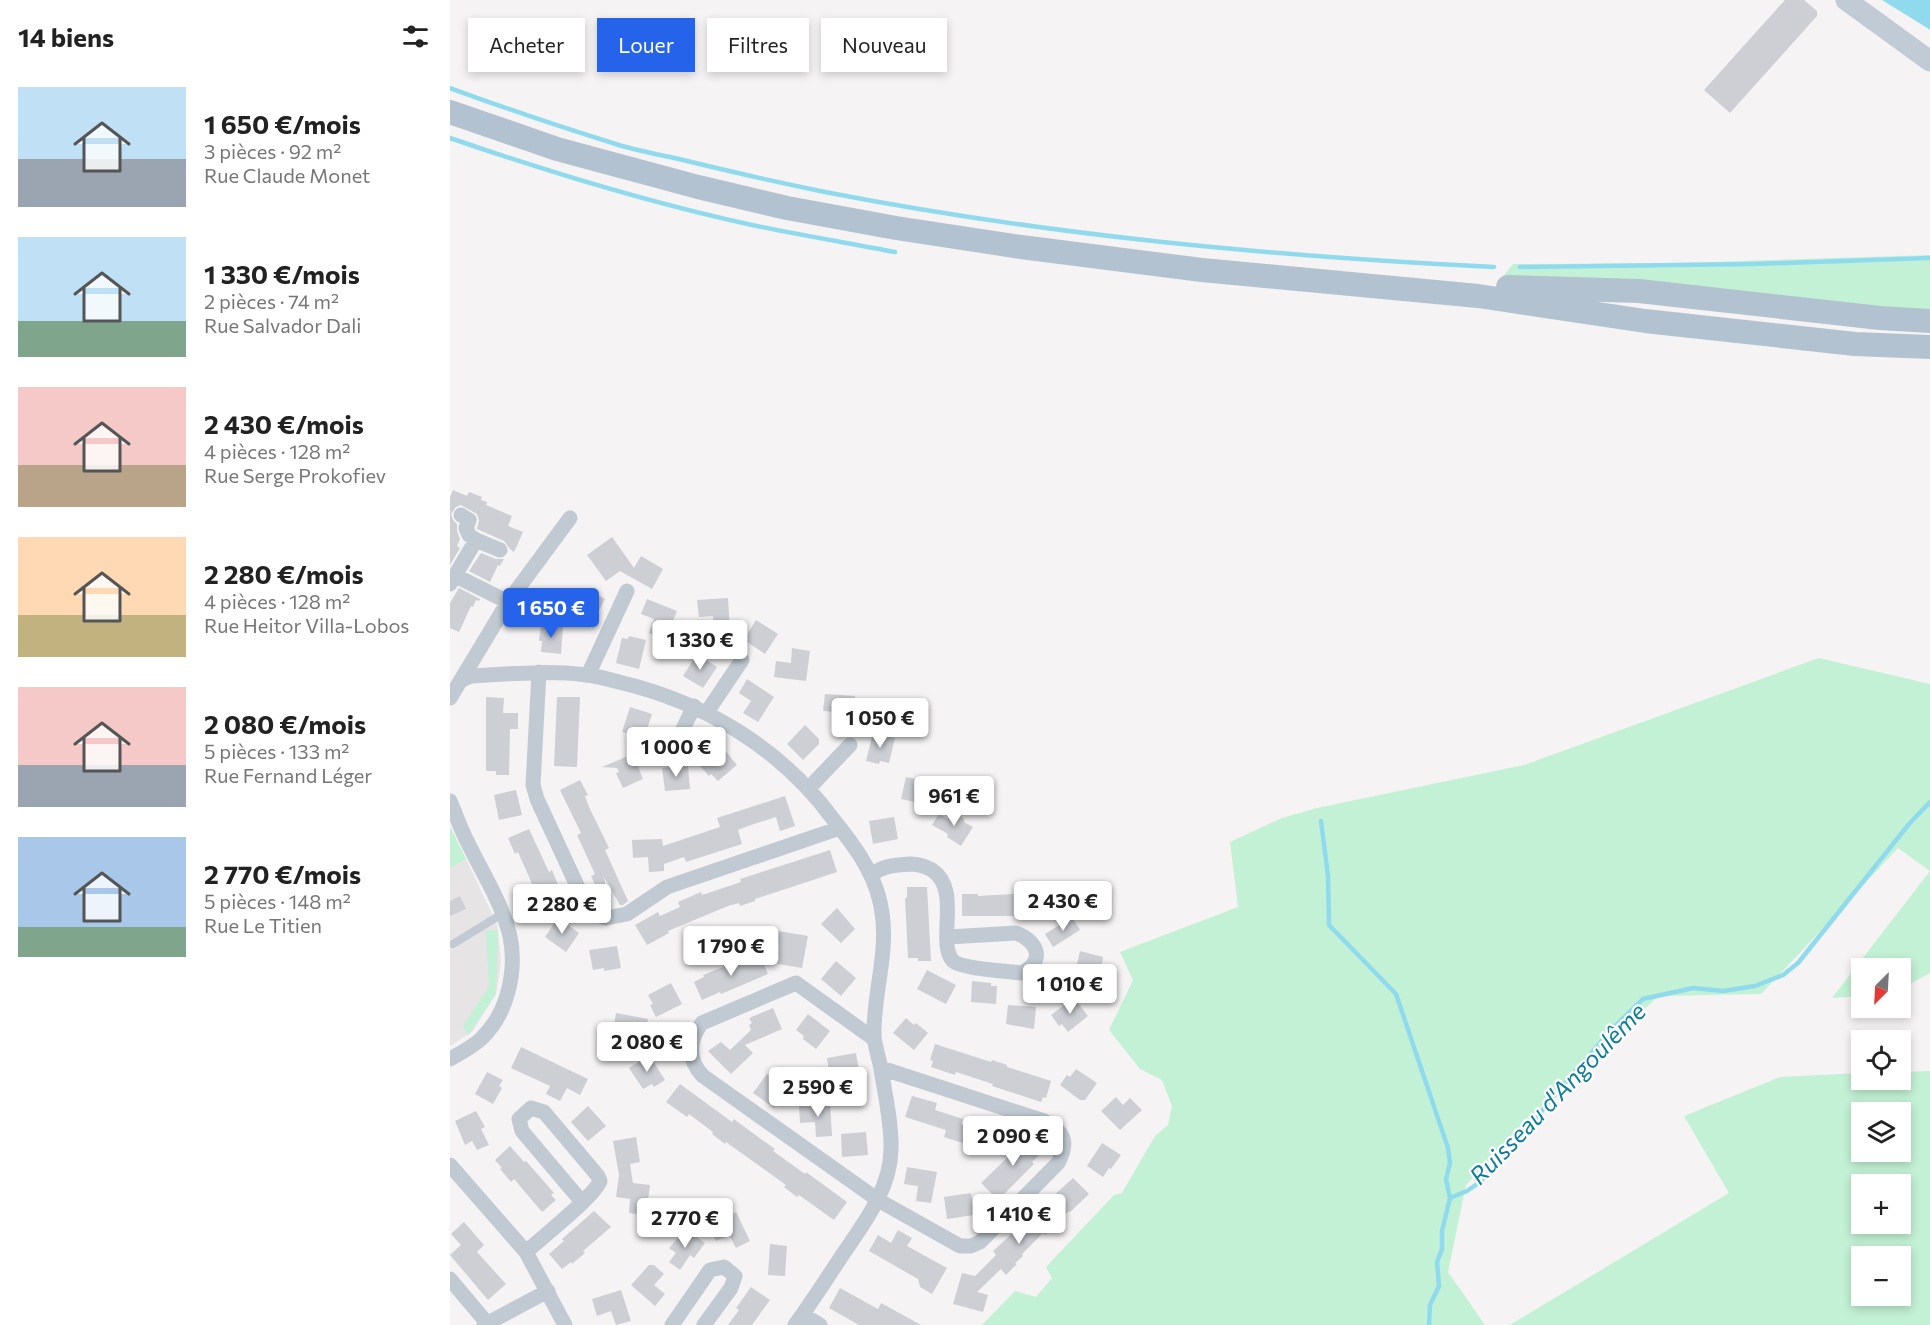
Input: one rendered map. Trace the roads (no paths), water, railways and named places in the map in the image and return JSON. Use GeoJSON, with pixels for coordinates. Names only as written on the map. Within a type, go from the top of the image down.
{"type":"FeatureCollection","features":[{"type":"Feature","properties":{"kind":"main road"},"geometry":{"type":"LineString","coordinates":[[455,113],[557,149],[698,187],[787,208],[896,228],[1110,259],[1478,296],[1645,321],[1855,344],[1930,347]]}},
{"type":"Feature","properties":{"kind":"main road"},"geometry":{"type":"LineString","coordinates":[[1370,285],[1611,290],[1880,318],[1930,321]]}},
{"type":"Feature","properties":{"kind":"street"},"geometry":{"type":"LineString","coordinates":[[1846,0],[1930,61]]}},
{"type":"Feature","properties":{"kind":"street"},"geometry":{"type":"LineString","coordinates":[[461,515],[469,520],[466,528],[469,535],[500,549]]}},
{"type":"Feature","properties":{"kind":"street"},"geometry":{"type":"LineString","coordinates":[[450,698],[508,602],[570,518]]}},
{"type":"Feature","properties":{"kind":"street"},"geometry":{"type":"LineString","coordinates":[[476,540],[453,580],[508,602]]}},
{"type":"Feature","properties":{"kind":"street"},"geometry":{"type":"LineString","coordinates":[[588,675],[627,591]]}},
{"type":"Feature","properties":{"kind":"street"},"geometry":{"type":"LineString","coordinates":[[672,752],[700,709],[742,660]]}},
{"type":"Feature","properties":{"kind":"street"},"geometry":{"type":"LineString","coordinates":[[462,680],[471,676],[539,672],[588,675],[663,694],[700,709],[762,747],[809,788],[872,875],[880,900],[885,936],[874,1039],[881,1068],[891,1149],[889,1169],[878,1200],[799,1320],[820,1325]]}},
{"type":"Feature","properties":{"kind":"street"},"geometry":{"type":"LineString","coordinates":[[539,672],[533,785],[537,799],[585,905],[594,914],[606,918],[627,914],[668,887],[840,828]]}},
{"type":"Feature","properties":{"kind":"street"},"geometry":{"type":"LineString","coordinates":[[809,788],[850,745]]}},
{"type":"Feature","properties":{"kind":"street"},"geometry":{"type":"LineString","coordinates":[[450,801],[502,914],[509,935],[513,972],[503,1006],[482,1038],[450,1059]]}},
{"type":"Feature","properties":{"kind":"street"},"geometry":{"type":"LineString","coordinates":[[872,875],[881,868],[904,864],[926,866],[936,872],[944,882],[947,894],[948,952],[954,962],[1021,973],[1030,969],[1035,962],[1036,952],[1033,943],[1016,933],[948,937]]}},
{"type":"Feature","properties":{"kind":"street"},"geometry":{"type":"LineString","coordinates":[[874,1039],[796,983],[712,1017],[702,1023],[690,1044],[694,1067],[703,1076],[878,1200],[960,1246],[971,1246],[980,1242],[1058,1163],[1064,1152],[1065,1141],[1061,1133],[1044,1121],[881,1068]]}},
{"type":"Feature","properties":{"kind":"street"},"geometry":{"type":"LineString","coordinates":[[525,1252],[582,1202],[598,1187],[600,1181],[544,1112],[531,1108],[519,1119],[522,1131],[582,1202]]}},
{"type":"Feature","properties":{"kind":"street"},"geometry":{"type":"LineString","coordinates":[[450,1165],[525,1252],[565,1325]]}},
{"type":"Feature","properties":{"kind":"street"},"geometry":{"type":"LineString","coordinates":[[672,1325],[710,1270],[724,1267],[735,1276],[731,1288],[704,1325]]}},
{"type":"Feature","properties":{"kind":"street"},"geometry":{"type":"LineString","coordinates":[[450,1279],[486,1324],[548,1291]]}},
{"type":"Feature","properties":{"kind":"lane"},"geometry":{"type":"LineString","coordinates":[[453,944],[502,914]]}},
{"type":"Feature","properties":{"kind":"water"},"geometry":{"type":"Polygon","coordinates":[[[1882,0],[1930,0],[1930,30],[1929,29],[1882,0]]]}},
{"type":"Feature","properties":{"kind":"waterway"},"geometry":{"type":"LineString","coordinates":[[450,88],[622,146],[825,192],[908,207],[1158,242],[1326,257],[1494,267]]}},
{"type":"Feature","properties":{"kind":"waterway"},"geometry":{"type":"LineString","coordinates":[[450,138],[562,175],[676,207],[752,225],[895,252]]}},
{"type":"Feature","properties":{"kind":"waterway"},"geometry":{"type":"LineString","coordinates":[[1520,267],[1754,264],[1930,258]]}},
{"type":"Feature","properties":{"kind":"waterway","name":"Ruisseau d'Angoulême"},"geometry":{"type":"LineString","coordinates":[[1429,1325],[1430,1305],[1439,1286],[1437,1262],[1442,1249],[1442,1231],[1450,1198],[1467,1191],[1480,1182],[1515,1147],[1547,1104],[1614,1027],[1643,999],[1693,988],[1723,991],[1755,986],[1783,975],[1798,963],[1909,824],[1930,802]]}},
{"type":"Feature","properties":{"kind":"waterway"},"geometry":{"type":"LineString","coordinates":[[1321,821],[1328,876],[1329,925],[1396,994],[1448,1148],[1450,1163],[1446,1179],[1450,1198]]}}]}
